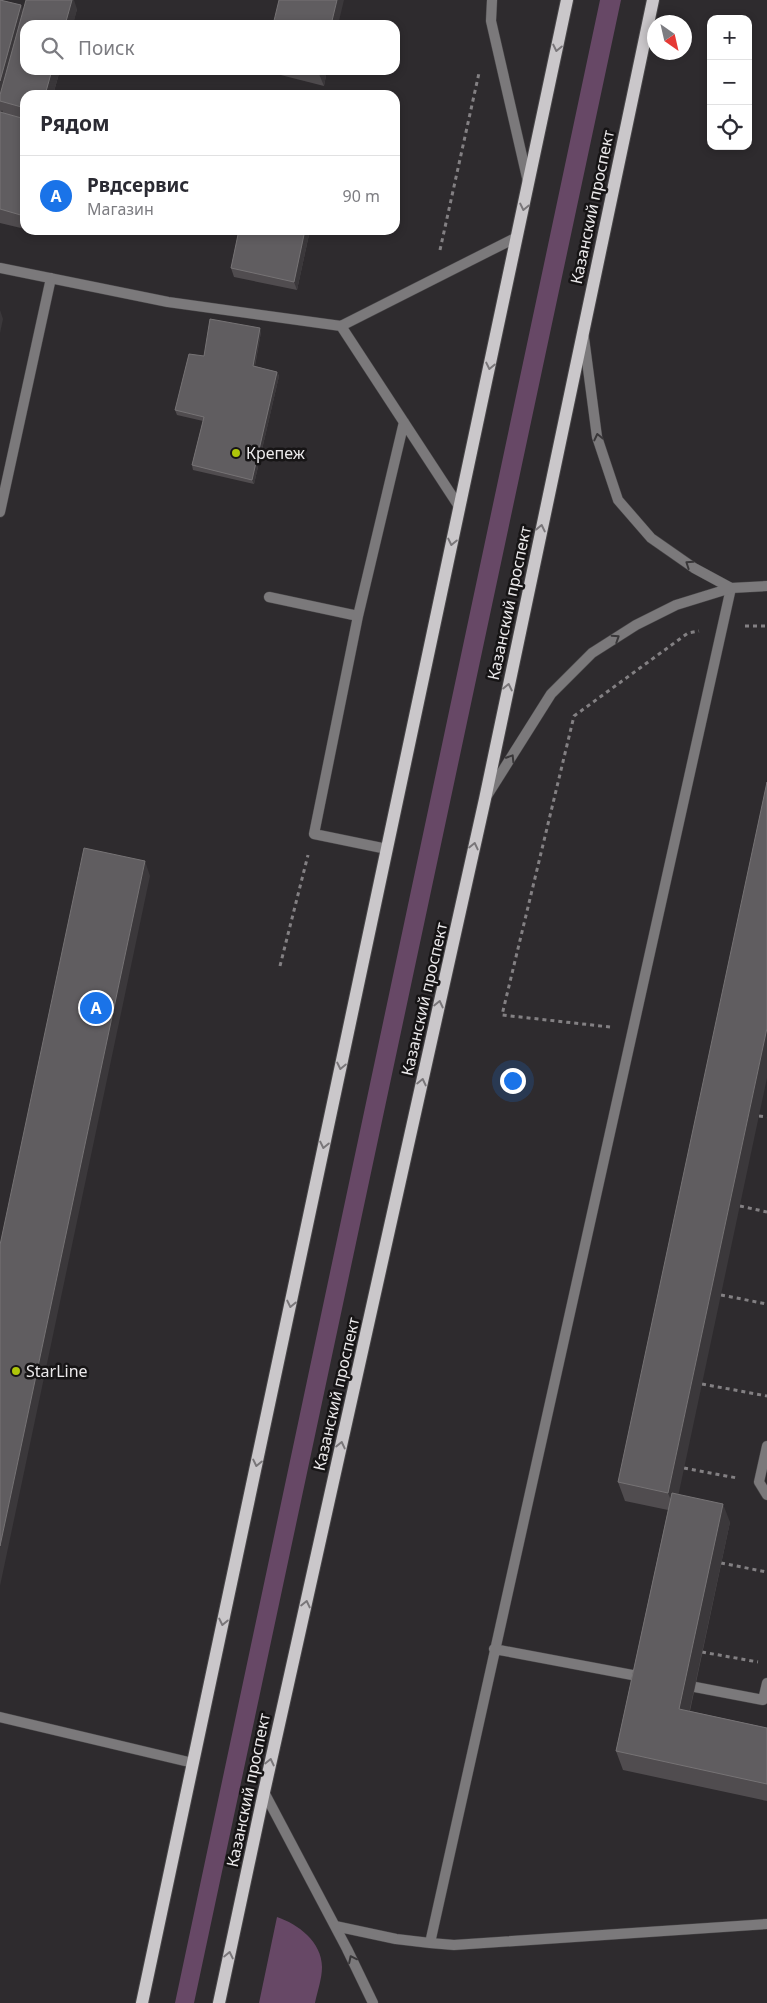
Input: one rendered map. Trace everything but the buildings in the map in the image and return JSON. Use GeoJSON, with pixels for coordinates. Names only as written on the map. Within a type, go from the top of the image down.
{"type":"FeatureCollection","features":[{"type":"Feature","properties":{"kind":"main road"},"geometry":{"type":"LineString","coordinates":[[142,2003],[567,0]]}},
{"type":"Feature","properties":{"kind":"main road","name":"Казанский проспект"},"geometry":{"type":"LineString","coordinates":[[219,2003],[264,1792],[485,799],[653,0]]}},
{"type":"Feature","properties":{"kind":"street"},"geometry":{"type":"LineString","coordinates":[[492,0],[491,22],[528,186]]}},
{"type":"Feature","properties":{"kind":"street"},"geometry":{"type":"LineString","coordinates":[[0,268],[168,302],[341,326],[517,237]]}},
{"type":"Feature","properties":{"kind":"street"},"geometry":{"type":"LineString","coordinates":[[0,512],[51,278]]}},
{"type":"Feature","properties":{"kind":"street"},"geometry":{"type":"LineString","coordinates":[[341,326],[460,508]]}},
{"type":"Feature","properties":{"kind":"street"},"geometry":{"type":"LineString","coordinates":[[583,327],[597,437],[618,500],[651,538],[694,568],[731,588]]}},
{"type":"Feature","properties":{"kind":"street"},"geometry":{"type":"LineString","coordinates":[[387,849],[314,834],[358,616],[404,422]]}},
{"type":"Feature","properties":{"kind":"street"},"geometry":{"type":"LineString","coordinates":[[485,799],[551,694],[592,653],[636,624],[676,605],[731,588],[767,586]]}},
{"type":"Feature","properties":{"kind":"street"},"geometry":{"type":"LineString","coordinates":[[430,1943],[731,588]]}},
{"type":"Feature","properties":{"kind":"street"},"geometry":{"type":"LineString","coordinates":[[269,597],[358,616]]}},
{"type":"Feature","properties":{"kind":"street"},"geometry":{"type":"LineString","coordinates":[[767,1446],[759,1482],[767,1495]]}},
{"type":"Feature","properties":{"kind":"street"},"geometry":{"type":"LineString","coordinates":[[494,1649],[643,1677]]}},
{"type":"Feature","properties":{"kind":"street"},"geometry":{"type":"LineString","coordinates":[[695,1687],[763,1700],[767,1683]]}},
{"type":"Feature","properties":{"kind":"street"},"geometry":{"type":"LineString","coordinates":[[0,1717],[193,1763]]}},
{"type":"Feature","properties":{"kind":"street"},"geometry":{"type":"LineString","coordinates":[[264,1792],[335,1926],[373,2003]]}},
{"type":"Feature","properties":{"kind":"street"},"geometry":{"type":"LineString","coordinates":[[335,1926],[396,1939],[454,1945],[767,1924]]}},
{"type":"Feature","properties":{"kind":"path"},"geometry":{"type":"LineString","coordinates":[[434,279],[480,69]]}},
{"type":"Feature","properties":{"kind":"path"},"geometry":{"type":"LineString","coordinates":[[633,1029],[502,1015],[574,716],[688,633],[722,627],[767,626]]}},
{"type":"Feature","properties":{"kind":"path"},"geometry":{"type":"LineString","coordinates":[[280,966],[314,834]]}},
{"type":"Feature","properties":{"kind":"path"},"geometry":{"type":"LineString","coordinates":[[759,1116],[767,1117]]}},
{"type":"Feature","properties":{"kind":"path"},"geometry":{"type":"LineString","coordinates":[[740,1206],[767,1212]]}},
{"type":"Feature","properties":{"kind":"path"},"geometry":{"type":"LineString","coordinates":[[721,1295],[767,1304]]}},
{"type":"Feature","properties":{"kind":"path"},"geometry":{"type":"LineString","coordinates":[[702,1384],[767,1396]]}},
{"type":"Feature","properties":{"kind":"path"},"geometry":{"type":"LineString","coordinates":[[684,1468],[759,1482]]}},
{"type":"Feature","properties":{"kind":"path"},"geometry":{"type":"LineString","coordinates":[[721,1564],[767,1572]]}},
{"type":"Feature","properties":{"kind":"path"},"geometry":{"type":"LineString","coordinates":[[702,1652],[767,1664]]}},
{"type":"Feature","properties":{"kind":"shaded area"},"geometry":{"type":"Polygon","coordinates":[[[600,0],[621,0],[194,2003],[175,2003],[600,0]]]}},
{"type":"Feature","properties":{"kind":"shaded area"},"geometry":{"type":"Polygon","coordinates":[[[277,1917],[300,1929],[318,1950],[321,1958],[322,1972],[315,2003],[259,2003],[277,1917]]]}},
{"type":"Feature","properties":{"kind":"place","name":"Крепеж"},"geometry":{"type":"Point","coordinates":[236,453]}},
{"type":"Feature","properties":{"kind":"place","name":"Рвдсервис"},"geometry":{"type":"Point","coordinates":[96,1008]}},
{"type":"Feature","properties":{"kind":"place","name":"StarLine"},"geometry":{"type":"Point","coordinates":[16,1371]}}]}
